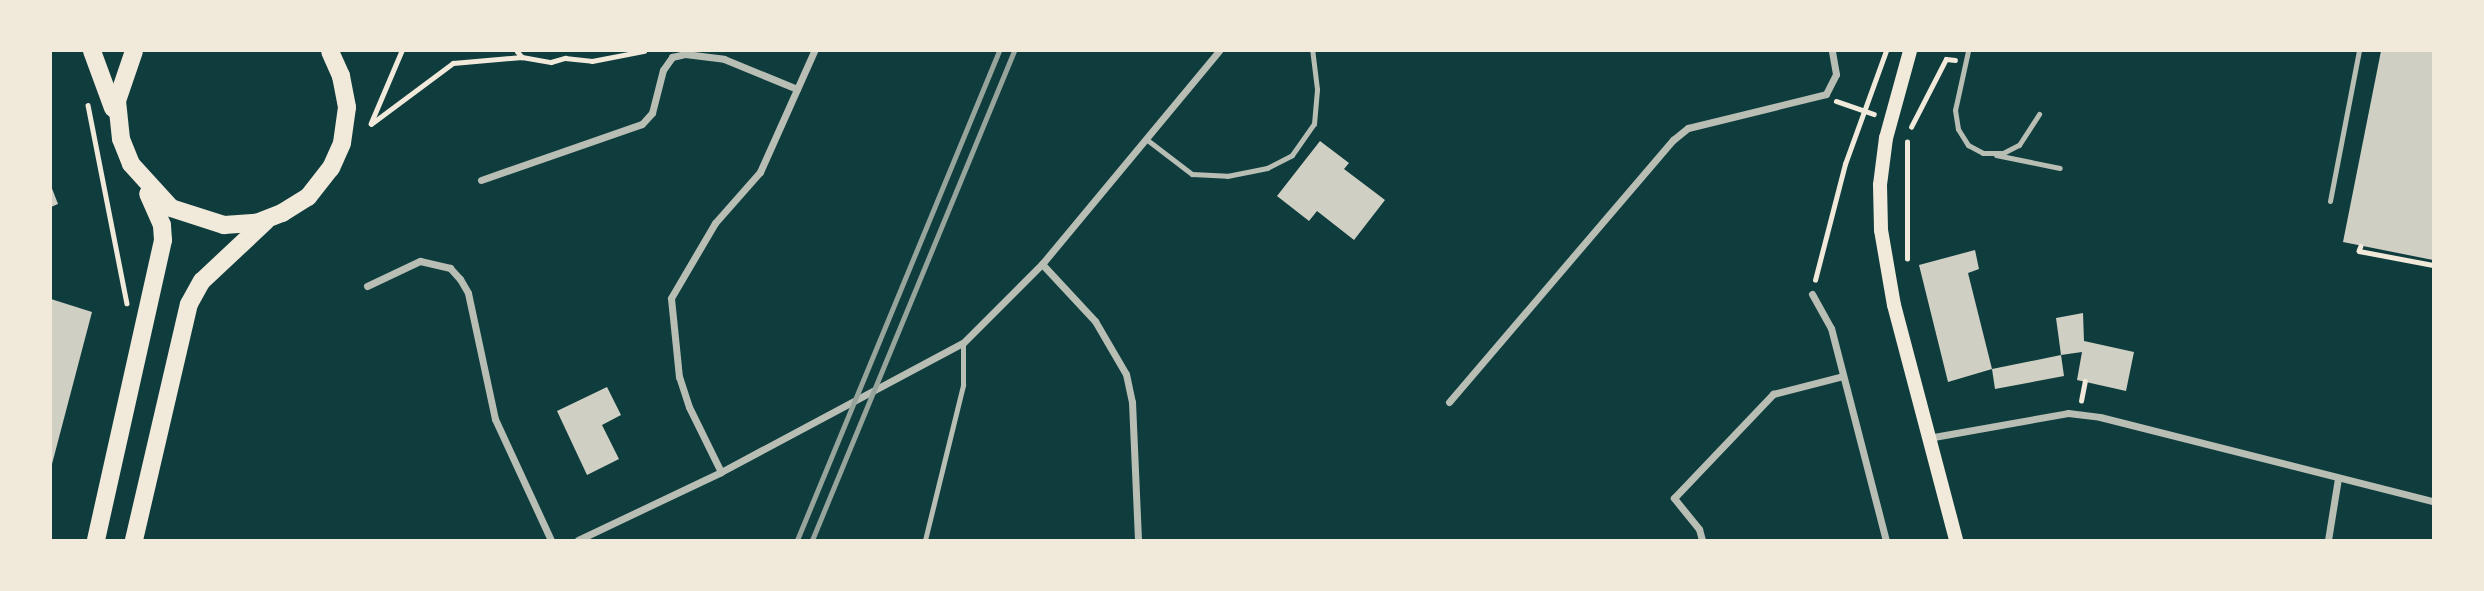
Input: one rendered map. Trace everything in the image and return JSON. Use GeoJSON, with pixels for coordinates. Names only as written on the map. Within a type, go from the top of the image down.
{"type":"FeatureCollection","features":[{"type":"Feature","properties":{"kind":"main road"},"geometry":{"type":"LineString","coordinates":[[92,51],[137,176],[155,206],[163,240],[96,540]]}},
{"type":"Feature","properties":{"kind":"main road"},"geometry":{"type":"LineString","coordinates":[[119,129],[120,85],[134,51]]}},
{"type":"Feature","properties":{"kind":"main road"},"geometry":{"type":"LineString","coordinates":[[330,51],[341,76]]}},
{"type":"Feature","properties":{"kind":"main road"},"geometry":{"type":"LineString","coordinates":[[135,540],[189,304],[210,273],[268,219],[308,197],[335,160],[346,119],[341,51]]}},
{"type":"Feature","properties":{"kind":"main road"},"geometry":{"type":"LineString","coordinates":[[1910,51],[1886,138],[1880,185],[1881,230],[1927,438],[1956,540]]}},
{"type":"Feature","properties":{"kind":"main road"},"geometry":{"type":"LineString","coordinates":[[137,176],[163,202],[197,220],[235,225],[268,219]]}},
{"type":"Feature","properties":{"kind":"street"},"geometry":{"type":"LineString","coordinates":[[665,51],[673,57]]}},
{"type":"Feature","properties":{"kind":"street"},"geometry":{"type":"LineString","coordinates":[[721,472],[688,407],[679,377],[670,298],[715,223],[760,172],[814,51]]}},
{"type":"Feature","properties":{"kind":"street"},"geometry":{"type":"LineString","coordinates":[[578,540],[721,472],[781,438],[950,354],[1042,264],[1219,51]]}},
{"type":"Feature","properties":{"kind":"street"},"geometry":{"type":"LineString","coordinates":[[1449,402],[1673,140],[1688,128],[1826,94],[1836,74],[1832,51]]}},
{"type":"Feature","properties":{"kind":"street"},"geometry":{"type":"LineString","coordinates":[[481,180],[642,124],[652,113],[663,70],[673,57],[685,54],[724,60],[797,89]]}},
{"type":"Feature","properties":{"kind":"street"},"geometry":{"type":"LineString","coordinates":[[367,286],[420,261],[450,268],[460,279],[468,293],[495,419],[551,540]]}},
{"type":"Feature","properties":{"kind":"street"},"geometry":{"type":"LineString","coordinates":[[1042,264],[1095,321],[1126,374],[1133,415],[1138,540]]}},
{"type":"Feature","properties":{"kind":"street"},"geometry":{"type":"LineString","coordinates":[[1812,294],[1831,328],[1886,540]]}},
{"type":"Feature","properties":{"kind":"street"},"geometry":{"type":"LineString","coordinates":[[1702,540],[1699,529],[1674,498],[1773,394],[1843,376]]}},
{"type":"Feature","properties":{"kind":"street"},"geometry":{"type":"LineString","coordinates":[[1927,438],[2068,413],[2100,417],[2433,501]]}},
{"type":"Feature","properties":{"kind":"street"},"geometry":{"type":"LineString","coordinates":[[2328,540],[2338,478]]}},
{"type":"Feature","properties":{"kind":"lane"},"geometry":{"type":"LineString","coordinates":[[1146,139],[1192,174],[1227,176],[1267,169],[1292,155],[1314,124],[1317,89],[1312,51]]}},
{"type":"Feature","properties":{"kind":"lane"},"geometry":{"type":"LineString","coordinates":[[1968,51],[1956,94],[1958,130],[1968,145],[1983,153],[2060,168]]}},
{"type":"Feature","properties":{"kind":"lane"},"geometry":{"type":"LineString","coordinates":[[2330,201],[2359,51]]}},
{"type":"Feature","properties":{"kind":"lane"},"geometry":{"type":"LineString","coordinates":[[1983,153],[2003,153],[2019,145],[2039,114]]}},
{"type":"Feature","properties":{"kind":"lane"},"geometry":{"type":"LineString","coordinates":[[925,540],[962,385],[963,343]]}},
{"type":"Feature","properties":{"kind":"path"},"geometry":{"type":"LineString","coordinates":[[402,51],[371,124],[453,63],[522,57],[551,62],[565,58],[592,61],[644,51]]}},
{"type":"Feature","properties":{"kind":"path"},"geometry":{"type":"LineString","coordinates":[[517,51],[522,57]]}},
{"type":"Feature","properties":{"kind":"path"},"geometry":{"type":"LineString","coordinates":[[1812,294],[1845,164],[1867,112],[1886,51]]}},
{"type":"Feature","properties":{"kind":"path"},"geometry":{"type":"LineString","coordinates":[[1907,273],[1905,189],[1911,125],[1949,51]]}},
{"type":"Feature","properties":{"kind":"path"},"geometry":{"type":"LineString","coordinates":[[1946,59],[1954,60]]}},
{"type":"Feature","properties":{"kind":"path"},"geometry":{"type":"LineString","coordinates":[[86,96],[128,310]]}},
{"type":"Feature","properties":{"kind":"path"},"geometry":{"type":"LineString","coordinates":[[1838,102],[1867,112]]}},
{"type":"Feature","properties":{"kind":"path"},"geometry":{"type":"LineString","coordinates":[[2361,246],[2359,251],[2433,265]]}},
{"type":"Feature","properties":{"kind":"path"},"geometry":{"type":"LineString","coordinates":[[2080,402],[2085,381]]}},
{"type":"Feature","properties":{"kind":"building"},"geometry":{"type":"Polygon","coordinates":[[[2381,51],[2433,51],[2433,260],[2343,242],[2381,51]]]}},
{"type":"Feature","properties":{"kind":"building"},"geometry":{"type":"Polygon","coordinates":[[[1320,141],[1349,163],[1344,169],[1385,200],[1354,240],[1317,211],[1309,221],[1277,196],[1320,141]]]}},
{"type":"Feature","properties":{"kind":"building"},"geometry":{"type":"Polygon","coordinates":[[[51,186],[58,204],[51,207],[51,186]]]}},
{"type":"Feature","properties":{"kind":"building"},"geometry":{"type":"Polygon","coordinates":[[[1975,250],[1979,269],[1968,273],[1992,369],[1948,382],[1919,265],[1975,250]]]}},
{"type":"Feature","properties":{"kind":"building"},"geometry":{"type":"Polygon","coordinates":[[[51,299],[92,312],[52,464],[51,464],[51,299]]]}},
{"type":"Feature","properties":{"kind":"building"},"geometry":{"type":"Polygon","coordinates":[[[2083,313],[2084,341],[2134,352],[2126,391],[2077,380],[2082,352],[2061,355],[2056,318],[2083,313]]]}},
{"type":"Feature","properties":{"kind":"building"},"geometry":{"type":"Polygon","coordinates":[[[2061,355],[2064,376],[1995,389],[1992,369],[2061,355]]]}},
{"type":"Feature","properties":{"kind":"building"},"geometry":{"type":"Polygon","coordinates":[[[607,387],[621,415],[602,425],[619,459],[587,475],[557,411],[607,387]]]}},
{"type":"Feature","properties":{"kind":"railway"},"geometry":{"type":"LineString","coordinates":[[797,540],[999,51]]}},
{"type":"Feature","properties":{"kind":"railway"},"geometry":{"type":"LineString","coordinates":[[812,540],[1014,51]]}}]}
